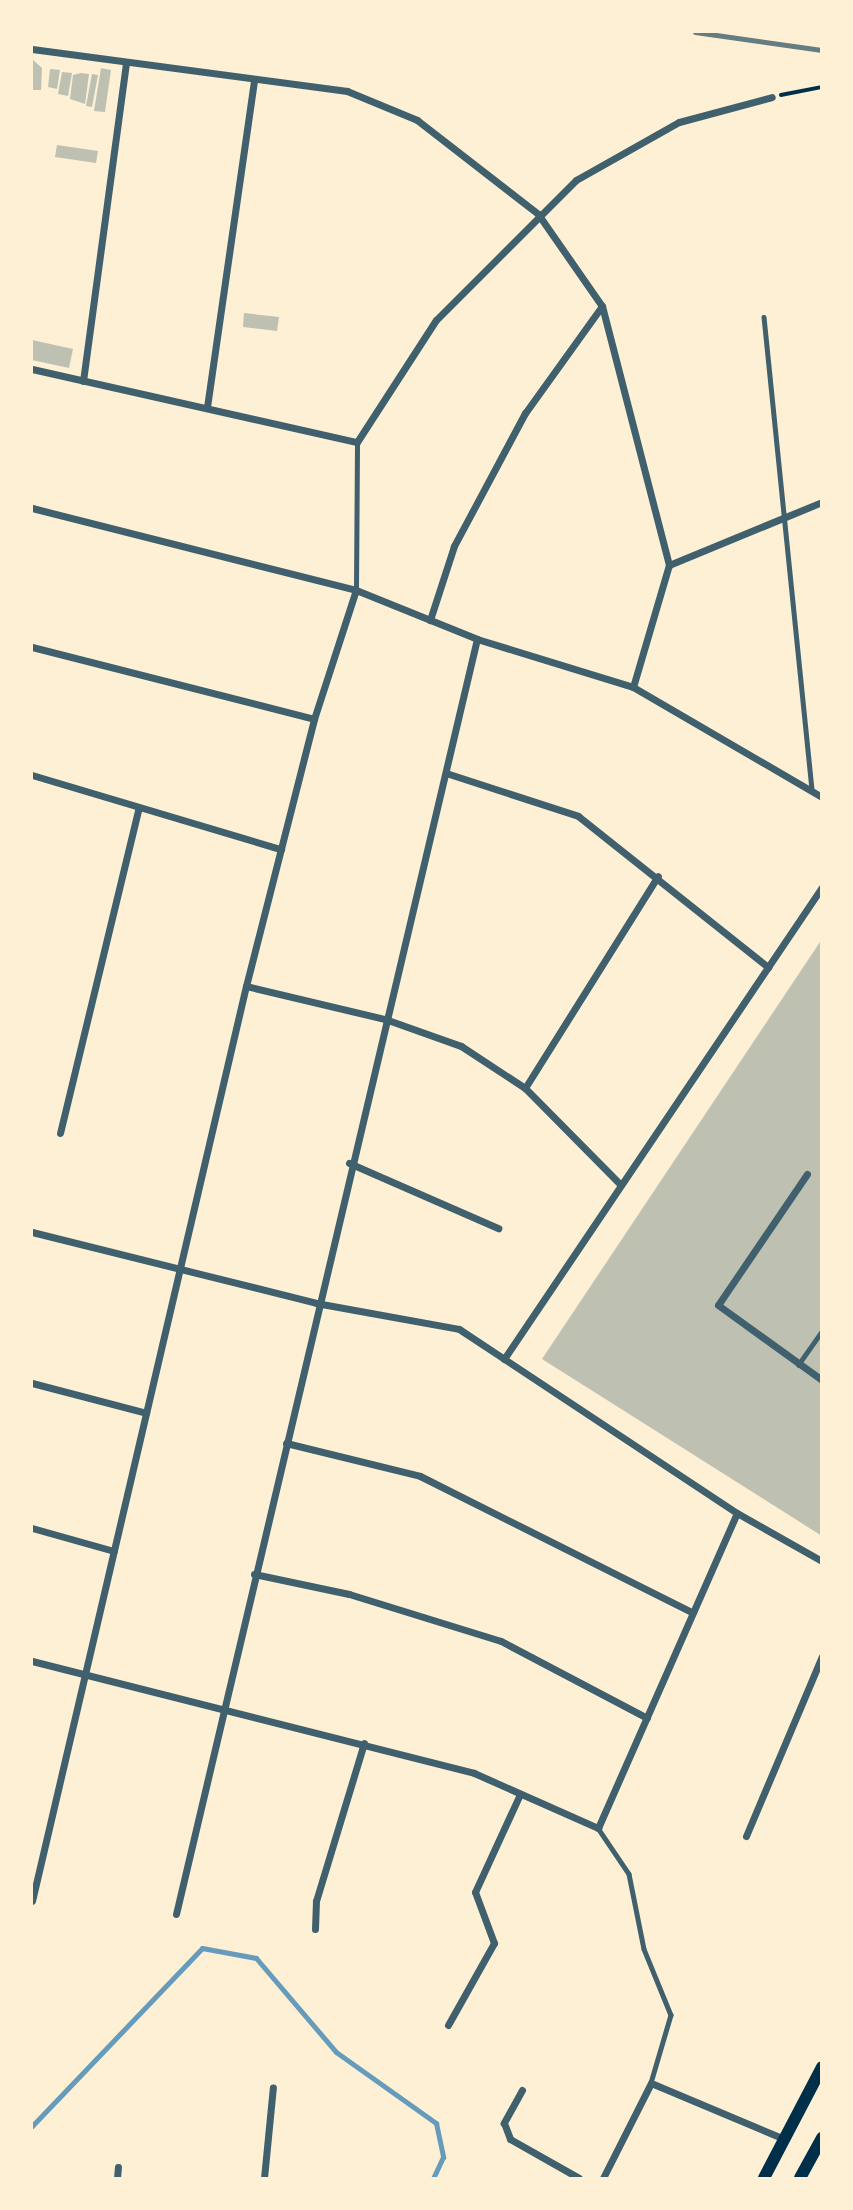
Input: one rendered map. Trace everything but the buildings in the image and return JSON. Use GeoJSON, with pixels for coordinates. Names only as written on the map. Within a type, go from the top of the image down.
{"type":"FeatureCollection","features":[{"type":"Feature","properties":{"kind":"main road"},"geometry":{"type":"LineString","coordinates":[[764,2179],[821,2067]]}},
{"type":"Feature","properties":{"kind":"main road"},"geometry":{"type":"LineString","coordinates":[[800,2179],[821,2138]]}},
{"type":"Feature","properties":{"kind":"street"},"geometry":{"type":"LineString","coordinates":[[32,49],[254,82],[347,91],[417,120],[538,214],[602,306],[669,565],[633,687]]}},
{"type":"Feature","properties":{"kind":"street"},"geometry":{"type":"LineString","coordinates":[[83,381],[126,64]]}},
{"type":"Feature","properties":{"kind":"street"},"geometry":{"type":"LineString","coordinates":[[207,407],[254,82]]}},
{"type":"Feature","properties":{"kind":"street"},"geometry":{"type":"LineString","coordinates":[[32,369],[356,442],[436,320],[538,214],[576,180],[679,122],[772,97]]}},
{"type":"Feature","properties":{"kind":"street"},"geometry":{"type":"LineString","coordinates":[[430,620],[445,565],[469,514],[525,413],[602,306]]}},
{"type":"Feature","properties":{"kind":"street"},"geometry":{"type":"LineString","coordinates":[[669,565],[821,502]]}},
{"type":"Feature","properties":{"kind":"street"},"geometry":{"type":"LineString","coordinates":[[32,508],[356,590],[477,639],[633,687],[821,797]]}},
{"type":"Feature","properties":{"kind":"street"},"geometry":{"type":"LineString","coordinates":[[32,1901],[177,1269],[246,986],[314,719],[356,590]]}},
{"type":"Feature","properties":{"kind":"street"},"geometry":{"type":"LineString","coordinates":[[176,1914],[349,1163],[477,639]]}},
{"type":"Feature","properties":{"kind":"street"},"geometry":{"type":"LineString","coordinates":[[32,647],[314,719]]}},
{"type":"Feature","properties":{"kind":"street"},"geometry":{"type":"LineString","coordinates":[[446,774],[578,816],[658,876],[768,967]]}},
{"type":"Feature","properties":{"kind":"street"},"geometry":{"type":"LineString","coordinates":[[32,775],[281,849]]}},
{"type":"Feature","properties":{"kind":"street"},"geometry":{"type":"LineString","coordinates":[[60,1133],[139,807]]}},
{"type":"Feature","properties":{"kind":"street"},"geometry":{"type":"LineString","coordinates":[[525,1088],[658,876]]}},
{"type":"Feature","properties":{"kind":"street"},"geometry":{"type":"LineString","coordinates":[[504,1359],[821,887]]}},
{"type":"Feature","properties":{"kind":"street"},"geometry":{"type":"LineString","coordinates":[[246,986],[384,1020],[461,1046],[525,1088],[621,1185]]}},
{"type":"Feature","properties":{"kind":"street"},"geometry":{"type":"LineString","coordinates":[[349,1163],[498,1228]]}},
{"type":"Feature","properties":{"kind":"street"},"geometry":{"type":"LineString","coordinates":[[807,1174],[718,1305],[821,1380]]}},
{"type":"Feature","properties":{"kind":"street"},"geometry":{"type":"LineString","coordinates":[[32,1232],[316,1303],[459,1329],[737,1513],[821,1561]]}},
{"type":"Feature","properties":{"kind":"street"},"geometry":{"type":"LineString","coordinates":[[32,1383],[146,1413]]}},
{"type":"Feature","properties":{"kind":"street"},"geometry":{"type":"LineString","coordinates":[[286,1443],[420,1476],[693,1613]]}},
{"type":"Feature","properties":{"kind":"street"},"geometry":{"type":"LineString","coordinates":[[32,1661],[474,1773],[598,1828],[737,1513]]}},
{"type":"Feature","properties":{"kind":"street"},"geometry":{"type":"LineString","coordinates":[[32,1528],[114,1552]]}},
{"type":"Feature","properties":{"kind":"street"},"geometry":{"type":"LineString","coordinates":[[254,1574],[349,1594],[501,1641],[647,1718]]}},
{"type":"Feature","properties":{"kind":"street"},"geometry":{"type":"LineString","coordinates":[[746,1836],[821,1656]]}},
{"type":"Feature","properties":{"kind":"street"},"geometry":{"type":"LineString","coordinates":[[314,1929],[316,1901],[364,1743]]}},
{"type":"Feature","properties":{"kind":"street"},"geometry":{"type":"LineString","coordinates":[[448,2025],[494,1943],[475,1892],[520,1794]]}},
{"type":"Feature","properties":{"kind":"street"},"geometry":{"type":"LineString","coordinates":[[603,2179],[651,2083],[784,2139]]}},
{"type":"Feature","properties":{"kind":"street"},"geometry":{"type":"LineString","coordinates":[[264,2179],[272,2088]]}},
{"type":"Feature","properties":{"kind":"street"},"geometry":{"type":"LineString","coordinates":[[522,2090],[504,2123],[510,2139],[579,2179]]}},
{"type":"Feature","properties":{"kind":"street"},"geometry":{"type":"LineString","coordinates":[[117,2179],[118,2167]]}},
{"type":"Feature","properties":{"kind":"lane"},"geometry":{"type":"LineString","coordinates":[[764,317],[812,792]]}},
{"type":"Feature","properties":{"kind":"lane"},"geometry":{"type":"LineString","coordinates":[[356,442],[356,590]]}},
{"type":"Feature","properties":{"kind":"lane"},"geometry":{"type":"LineString","coordinates":[[798,1365],[821,1331]]}},
{"type":"Feature","properties":{"kind":"lane"},"geometry":{"type":"LineString","coordinates":[[598,1828],[629,1874],[644,1949],[671,2015],[651,2083]]}},
{"type":"Feature","properties":{"kind":"path"},"geometry":{"type":"LineString","coordinates":[[772,97],[821,87]]}},
{"type":"Feature","properties":{"kind":"waterway"},"geometry":{"type":"LineString","coordinates":[[32,2126],[202,1948],[256,1958],[336,2052],[436,2123],[443,2157],[433,2178]]}},
{"type":"Feature","properties":{"kind":"railway"},"geometry":{"type":"LineString","coordinates":[[695,32],[822,50]]}}]}
